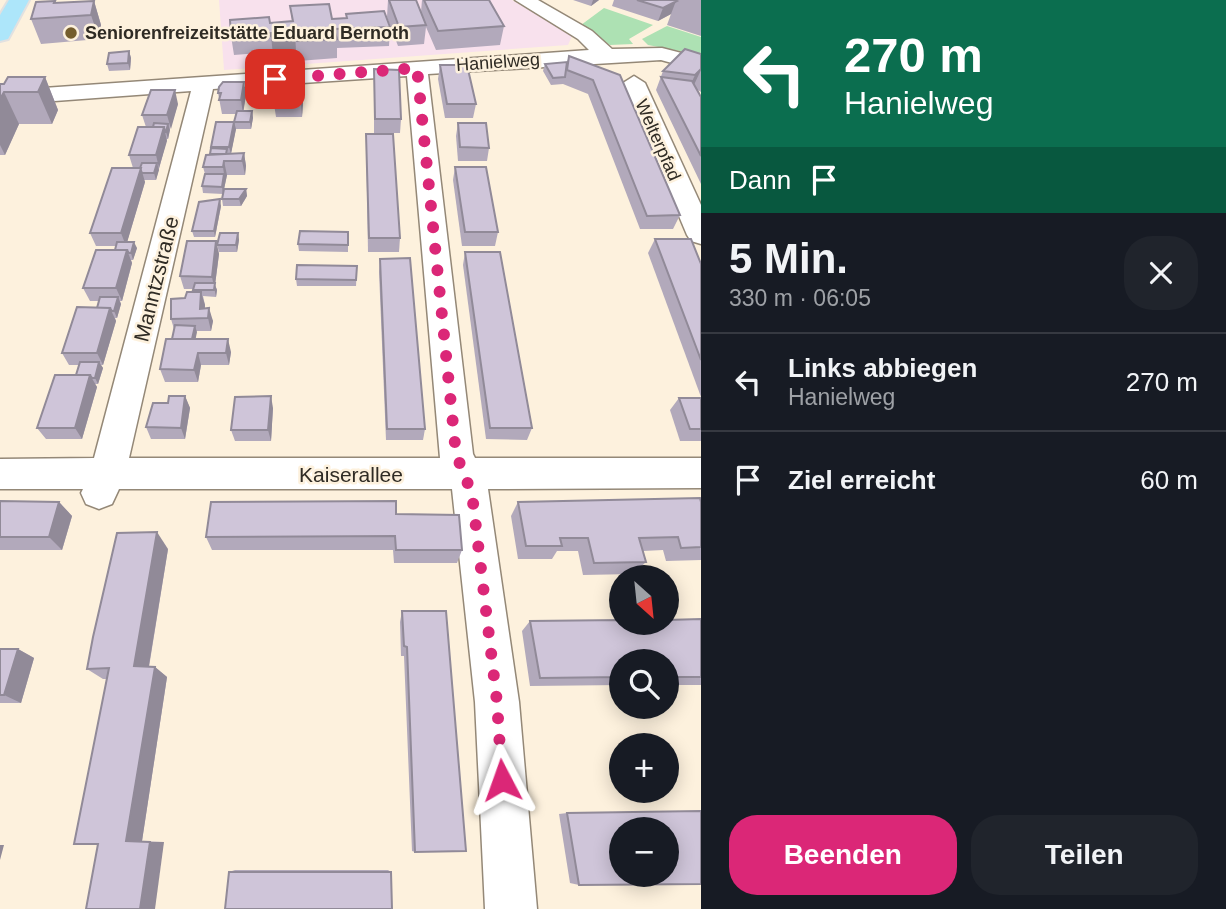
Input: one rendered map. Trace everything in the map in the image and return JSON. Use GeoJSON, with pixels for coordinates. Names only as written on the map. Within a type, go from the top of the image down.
{"type":"FeatureCollection","features":[{"type":"Feature","properties":{"kind":"main road"},"geometry":{"type":"LineString","coordinates":[[0,34],[19,0]]}},
{"type":"Feature","properties":{"kind":"street"},"geometry":{"type":"LineString","coordinates":[[524,0],[585,35],[607,55]]}},
{"type":"Feature","properties":{"kind":"street","name":"Hanielweg"},"geometry":{"type":"LineString","coordinates":[[0,98],[607,55],[662,54],[701,65]]}},
{"type":"Feature","properties":{"kind":"street","name":"Welterpfad"},"geometry":{"type":"LineString","coordinates":[[634,83],[662,54]]}},
{"type":"Feature","properties":{"kind":"street","name":"Welterpfad"},"geometry":{"type":"LineString","coordinates":[[574,57],[576,61],[634,83],[701,235]]}},
{"type":"Feature","properties":{"kind":"street"},"geometry":{"type":"LineString","coordinates":[[417,68],[456,454],[472,494],[497,702],[511,909]]}},
{"type":"Feature","properties":{"kind":"street","name":"Manntzstraße"},"geometry":{"type":"LineString","coordinates":[[103,484],[204,83]]}},
{"type":"Feature","properties":{"kind":"street","name":"Kaiserallee"},"geometry":{"type":"LineString","coordinates":[[0,474],[103,484],[464,474],[701,473]]}},
{"type":"Feature","properties":{"kind":"shaded area"},"geometry":{"type":"Polygon","coordinates":[[[219,0],[512,0],[572,36],[568,45],[224,70],[219,0]]]}},
{"type":"Feature","properties":{"kind":"green space"},"geometry":{"type":"Polygon","coordinates":[[[604,8],[653,25],[629,39],[633,44],[610,45],[581,25],[604,8]]]}},
{"type":"Feature","properties":{"kind":"green space"},"geometry":{"type":"Polygon","coordinates":[[[667,26],[701,37],[701,55],[648,45],[642,39],[667,26]]]}},
{"type":"Feature","properties":{"kind":"building"},"geometry":{"type":"Polygon","coordinates":[[[389,0],[416,0],[426,25],[399,27],[389,0]]]}},
{"type":"Feature","properties":{"kind":"building"},"geometry":{"type":"Polygon","coordinates":[[[424,0],[489,0],[504,26],[438,31],[424,0]]]}},
{"type":"Feature","properties":{"kind":"building"},"geometry":{"type":"Polygon","coordinates":[[[637,0],[675,0],[677,1],[663,8],[637,0]]]}},
{"type":"Feature","properties":{"kind":"building"},"geometry":{"type":"Polygon","coordinates":[[[55,1],[54,3],[94,1],[91,15],[31,19],[36,2],[55,1]]]}},
{"type":"Feature","properties":{"kind":"building"},"geometry":{"type":"Polygon","coordinates":[[[329,4],[332,19],[347,18],[346,14],[384,11],[390,27],[334,29],[337,39],[297,41],[295,32],[271,36],[271,33],[231,36],[230,20],[269,17],[270,23],[293,21],[290,6],[329,4]]]}},
{"type":"Feature","properties":{"kind":"building"},"geometry":{"type":"Polygon","coordinates":[[[685,49],[701,54],[701,69],[695,75],[663,71],[685,49]]]}},
{"type":"Feature","properties":{"kind":"building"},"geometry":{"type":"Polygon","coordinates":[[[129,51],[128,63],[107,64],[109,53],[129,51]]]}},
{"type":"Feature","properties":{"kind":"building"},"geometry":{"type":"Polygon","coordinates":[[[569,56],[620,75],[680,215],[647,216],[593,80],[567,70],[569,56]]]}},
{"type":"Feature","properties":{"kind":"building"},"geometry":{"type":"Polygon","coordinates":[[[567,62],[565,77],[553,78],[545,64],[567,62]]]}},
{"type":"Feature","properties":{"kind":"building"},"geometry":{"type":"Polygon","coordinates":[[[440,65],[467,65],[476,104],[447,104],[440,65]]]}},
{"type":"Feature","properties":{"kind":"building"},"geometry":{"type":"Polygon","coordinates":[[[374,69],[399,70],[401,119],[375,119],[374,69]]]}},
{"type":"Feature","properties":{"kind":"building"},"geometry":{"type":"Polygon","coordinates":[[[8,77],[45,77],[38,92],[4,92],[0,99],[0,84],[4,84],[8,77]]]}},
{"type":"Feature","properties":{"kind":"building"},"geometry":{"type":"Polygon","coordinates":[[[661,77],[692,81],[701,97],[701,156],[661,77]]]}},
{"type":"Feature","properties":{"kind":"building"},"geometry":{"type":"Polygon","coordinates":[[[223,82],[244,82],[241,100],[219,100],[219,87],[223,82]]]}},
{"type":"Feature","properties":{"kind":"building"},"geometry":{"type":"Polygon","coordinates":[[[276,89],[303,90],[301,104],[274,104],[276,89]]]}},
{"type":"Feature","properties":{"kind":"building"},"geometry":{"type":"Polygon","coordinates":[[[151,90],[175,90],[167,115],[142,115],[151,90]]]}},
{"type":"Feature","properties":{"kind":"building"},"geometry":{"type":"Polygon","coordinates":[[[237,111],[252,111],[250,122],[234,122],[237,111]]]}},
{"type":"Feature","properties":{"kind":"building"},"geometry":{"type":"Polygon","coordinates":[[[216,122],[234,122],[229,147],[211,147],[216,122]]]}},
{"type":"Feature","properties":{"kind":"building"},"geometry":{"type":"Polygon","coordinates":[[[154,123],[168,124],[166,132],[164,127],[153,127],[154,123]]]}},
{"type":"Feature","properties":{"kind":"building"},"geometry":{"type":"Polygon","coordinates":[[[458,123],[486,123],[489,148],[460,147],[458,123]]]}},
{"type":"Feature","properties":{"kind":"building"},"geometry":{"type":"Polygon","coordinates":[[[138,127],[164,127],[156,155],[129,155],[138,127]]]}},
{"type":"Feature","properties":{"kind":"building"},"geometry":{"type":"Polygon","coordinates":[[[366,134],[393,134],[400,238],[369,238],[366,134]]]}},
{"type":"Feature","properties":{"kind":"building"},"geometry":{"type":"Polygon","coordinates":[[[211,148],[227,149],[226,154],[210,154],[211,148]]]}},
{"type":"Feature","properties":{"kind":"building"},"geometry":{"type":"Polygon","coordinates":[[[244,153],[242,161],[224,161],[223,167],[203,167],[206,155],[244,153]]]}},
{"type":"Feature","properties":{"kind":"building"},"geometry":{"type":"Polygon","coordinates":[[[142,163],[157,163],[154,173],[142,173],[142,163]]]}},
{"type":"Feature","properties":{"kind":"building"},"geometry":{"type":"Polygon","coordinates":[[[455,167],[486,167],[498,232],[465,232],[455,167]]]}},
{"type":"Feature","properties":{"kind":"building"},"geometry":{"type":"Polygon","coordinates":[[[112,168],[141,168],[121,233],[90,233],[112,168]]]}},
{"type":"Feature","properties":{"kind":"building"},"geometry":{"type":"Polygon","coordinates":[[[205,174],[224,174],[222,187],[202,186],[205,174]]]}},
{"type":"Feature","properties":{"kind":"building"},"geometry":{"type":"Polygon","coordinates":[[[224,189],[246,189],[239,199],[222,199],[224,189]]]}},
{"type":"Feature","properties":{"kind":"building"},"geometry":{"type":"Polygon","coordinates":[[[220,199],[214,231],[192,231],[199,202],[220,199]]]}},
{"type":"Feature","properties":{"kind":"building"},"geometry":{"type":"Polygon","coordinates":[[[300,231],[348,232],[348,245],[298,244],[300,231]]]}},
{"type":"Feature","properties":{"kind":"building"},"geometry":{"type":"Polygon","coordinates":[[[220,233],[238,233],[236,245],[217,245],[220,233]]]}},
{"type":"Feature","properties":{"kind":"building"},"geometry":{"type":"Polygon","coordinates":[[[655,239],[691,239],[701,264],[701,360],[655,239]]]}},
{"type":"Feature","properties":{"kind":"building"},"geometry":{"type":"Polygon","coordinates":[[[187,241],[216,241],[212,277],[180,276],[187,241]]]}},
{"type":"Feature","properties":{"kind":"building"},"geometry":{"type":"Polygon","coordinates":[[[117,242],[134,242],[131,253],[127,250],[115,250],[117,242]]]}},
{"type":"Feature","properties":{"kind":"building"},"geometry":{"type":"Polygon","coordinates":[[[96,250],[127,250],[116,288],[83,288],[96,250]]]}},
{"type":"Feature","properties":{"kind":"building"},"geometry":{"type":"Polygon","coordinates":[[[465,252],[500,252],[532,428],[490,428],[465,252]]]}},
{"type":"Feature","properties":{"kind":"building"},"geometry":{"type":"Polygon","coordinates":[[[410,258],[425,429],[387,429],[380,259],[410,258]]]}},
{"type":"Feature","properties":{"kind":"building"},"geometry":{"type":"Polygon","coordinates":[[[297,265],[357,266],[356,280],[296,279],[297,265]]]}},
{"type":"Feature","properties":{"kind":"building"},"geometry":{"type":"Polygon","coordinates":[[[195,283],[215,283],[214,290],[193,290],[195,283]]]}},
{"type":"Feature","properties":{"kind":"building"},"geometry":{"type":"Polygon","coordinates":[[[187,292],[201,292],[200,309],[209,308],[208,318],[171,319],[171,299],[185,298],[187,292]]]}},
{"type":"Feature","properties":{"kind":"building"},"geometry":{"type":"Polygon","coordinates":[[[100,297],[118,297],[114,311],[110,308],[97,308],[100,297]]]}},
{"type":"Feature","properties":{"kind":"building"},"geometry":{"type":"Polygon","coordinates":[[[77,307],[110,308],[97,353],[62,353],[77,307]]]}},
{"type":"Feature","properties":{"kind":"building"},"geometry":{"type":"Polygon","coordinates":[[[175,325],[195,326],[192,339],[172,339],[175,325]]]}},
{"type":"Feature","properties":{"kind":"building"},"geometry":{"type":"Polygon","coordinates":[[[166,339],[228,339],[226,353],[198,353],[194,370],[160,369],[166,339]]]}},
{"type":"Feature","properties":{"kind":"building"},"geometry":{"type":"Polygon","coordinates":[[[80,362],[99,362],[95,378],[90,375],[76,375],[80,362]]]}},
{"type":"Feature","properties":{"kind":"building"},"geometry":{"type":"Polygon","coordinates":[[[55,375],[90,375],[75,428],[37,428],[55,375]]]}},
{"type":"Feature","properties":{"kind":"building"},"geometry":{"type":"Polygon","coordinates":[[[169,396],[185,396],[181,428],[146,427],[153,403],[168,403],[169,396]]]}},
{"type":"Feature","properties":{"kind":"building"},"geometry":{"type":"Polygon","coordinates":[[[271,396],[268,430],[231,430],[235,397],[271,396]]]}},
{"type":"Feature","properties":{"kind":"building"},"geometry":{"type":"Polygon","coordinates":[[[679,398],[701,398],[701,429],[690,429],[679,398]]]}},
{"type":"Feature","properties":{"kind":"building"},"geometry":{"type":"Polygon","coordinates":[[[700,498],[701,547],[681,548],[678,537],[639,538],[646,562],[594,563],[588,538],[560,538],[562,546],[526,546],[518,502],[700,498]]]}},
{"type":"Feature","properties":{"kind":"building"},"geometry":{"type":"Polygon","coordinates":[[[0,501],[59,502],[49,537],[0,537],[0,501]]]}},
{"type":"Feature","properties":{"kind":"building"},"geometry":{"type":"Polygon","coordinates":[[[396,501],[396,514],[459,515],[462,550],[396,550],[395,536],[206,537],[211,502],[396,501]]]}},
{"type":"Feature","properties":{"kind":"building"},"geometry":{"type":"Polygon","coordinates":[[[157,532],[134,666],[155,667],[126,841],[150,842],[140,909],[86,909],[98,844],[74,844],[109,668],[87,669],[93,637],[117,533],[157,532]]]}},
{"type":"Feature","properties":{"kind":"building"},"geometry":{"type":"Polygon","coordinates":[[[402,611],[446,611],[466,851],[415,852],[407,647],[404,646],[402,611]]]}},
{"type":"Feature","properties":{"kind":"building"},"geometry":{"type":"Polygon","coordinates":[[[701,619],[701,677],[679,677],[679,649],[609,649],[609,677],[540,678],[530,621],[609,620],[609,635],[679,635],[679,620],[701,619]]]}},
{"type":"Feature","properties":{"kind":"building"},"geometry":{"type":"Polygon","coordinates":[[[0,649],[18,649],[4,695],[0,695],[0,649]]]}},
{"type":"Feature","properties":{"kind":"building"},"geometry":{"type":"Polygon","coordinates":[[[701,811],[701,884],[679,884],[679,817],[609,817],[609,885],[579,885],[567,813],[701,811]]]}},
{"type":"Feature","properties":{"kind":"building"},"geometry":{"type":"Polygon","coordinates":[[[229,872],[391,872],[392,909],[225,909],[229,872]]]}},
{"type":"Feature","properties":{"kind":"place","name":"Seniorenfreizeitstätte Eduard Bernoth"},"geometry":{"type":"Point","coordinates":[71,33]}},
{"type":"Feature","properties":{"kind":"route"},"geometry":{"type":"LineString","coordinates":[[275,79],[417,68],[456,454],[472,494],[497,702],[502,780]]}}]}
